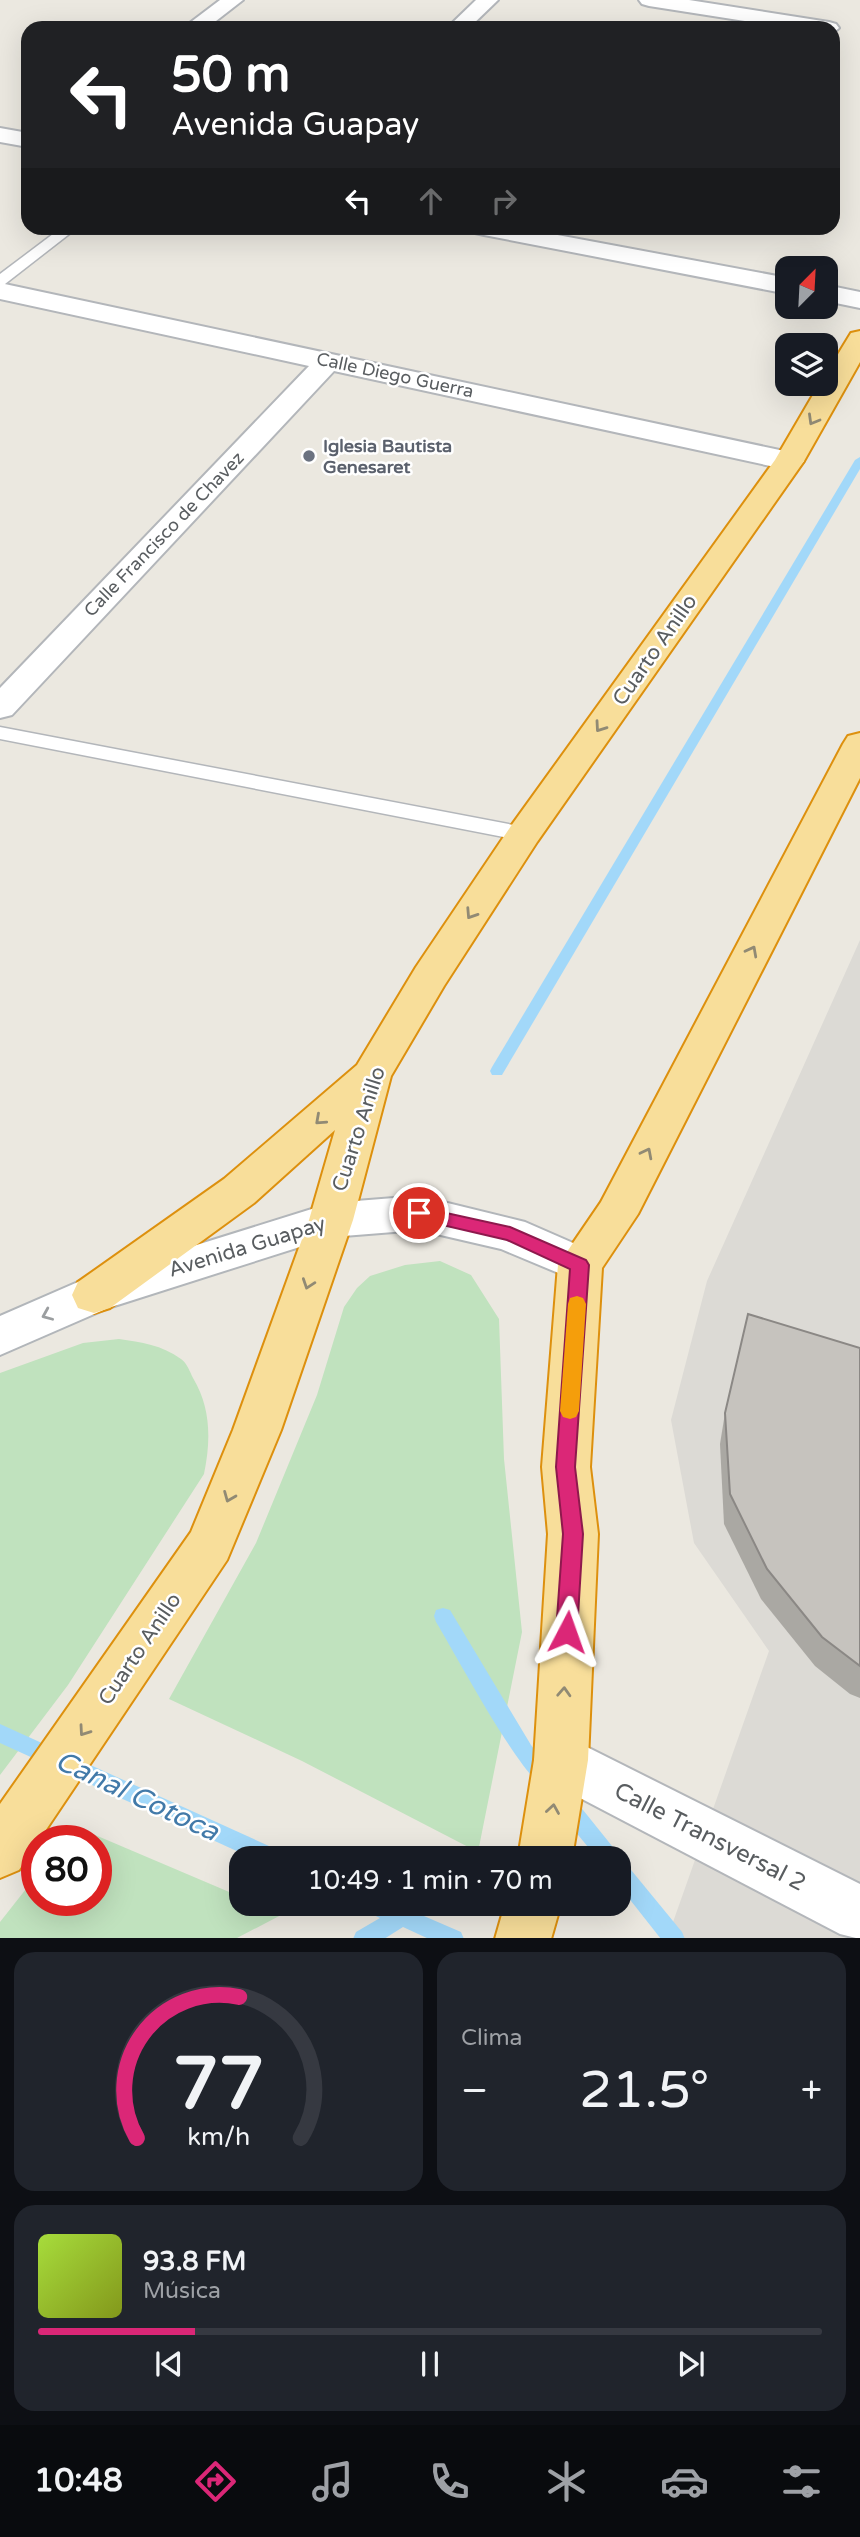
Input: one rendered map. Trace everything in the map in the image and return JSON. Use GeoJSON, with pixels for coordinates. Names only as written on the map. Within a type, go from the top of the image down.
{"type":"FeatureCollection","features":[{"type":"Feature","properties":{"kind":"highway","name":"Cuarto Anillo"},"geometry":{"type":"LineString","coordinates":[[14,1831],[210,1545],[257,1430],[331,1220],[371,1075],[430,977],[524,834],[789,461],[860,340]]}},
{"type":"Feature","properties":{"kind":"highway"},"geometry":{"type":"LineString","coordinates":[[547,1846],[561,1760],[573,1534],[566,1467],[580,1265],[616,1214],[860,744]]}},
{"type":"Feature","properties":{"kind":"highway"},"geometry":{"type":"LineString","coordinates":[[94,1295],[239,1191],[371,1075]]}},
{"type":"Feature","properties":{"kind":"highway"},"geometry":{"type":"LineString","coordinates":[[523,1938],[529,1916]]}},
{"type":"Feature","properties":{"kind":"street"},"geometry":{"type":"LineString","coordinates":[[203,21],[233,0]]}},
{"type":"Feature","properties":{"kind":"street"},"geometry":{"type":"LineString","coordinates":[[465,21],[488,0]]}},
{"type":"Feature","properties":{"kind":"street"},"geometry":{"type":"LineString","coordinates":[[649,0],[735,21]]}},
{"type":"Feature","properties":{"kind":"street"},"geometry":{"type":"LineString","coordinates":[[0,135],[21,139]]}},
{"type":"Feature","properties":{"kind":"street"},"geometry":{"type":"LineString","coordinates":[[561,235],[775,283]]}},
{"type":"Feature","properties":{"kind":"street","name":"Calle Diego Guerra"},"geometry":{"type":"LineString","coordinates":[[0,291],[789,461]]}},
{"type":"Feature","properties":{"kind":"street"},"geometry":{"type":"LineString","coordinates":[[838,295],[860,300]]}},
{"type":"Feature","properties":{"kind":"street","name":"Calle Francisco de Chavez"},"geometry":{"type":"LineString","coordinates":[[5,696],[329,361]]}},
{"type":"Feature","properties":{"kind":"street","name":"Avenida Guapay"},"geometry":{"type":"LineString","coordinates":[[0,1336],[94,1295],[331,1220],[419,1213],[510,1234],[580,1265]]}},
{"type":"Feature","properties":{"kind":"street","name":"Calle Transversal 2"},"geometry":{"type":"LineString","coordinates":[[561,1760],[860,1914]]}},
{"type":"Feature","properties":{"kind":"lane"},"geometry":{"type":"LineString","coordinates":[[0,281],[62,235]]}},
{"type":"Feature","properties":{"kind":"lane"},"geometry":{"type":"LineString","coordinates":[[0,733],[524,834]]}},
{"type":"Feature","properties":{"kind":"shaded area"},"geometry":{"type":"Polygon","coordinates":[[[860,940],[860,1938],[667,1938],[769,1651],[694,1543],[671,1420],[707,1281],[860,940]]]}},
{"type":"Feature","properties":{"kind":"green space"},"geometry":{"type":"Polygon","coordinates":[[[440,1261],[471,1275],[499,1319],[504,1459],[522,1632],[479,1846],[466,1846],[302,1761],[169,1699],[256,1543],[317,1395],[344,1307],[357,1288],[370,1276],[405,1265],[440,1261]]]}},
{"type":"Feature","properties":{"kind":"green space"},"geometry":{"type":"Polygon","coordinates":[[[119,1339],[159,1347],[174,1354],[187,1365],[199,1389],[208,1425],[204,1474],[68,1685],[0,1775],[0,1373],[83,1343],[119,1339]]]}},
{"type":"Feature","properties":{"kind":"green space"},"geometry":{"type":"Polygon","coordinates":[[[112,1842],[229,1892],[229,1916],[279,1916],[237,1938],[0,1938],[0,1922],[21,1895],[21,1916],[112,1916],[112,1842]]]}},
{"type":"Feature","properties":{"kind":"building"},"geometry":{"type":"Polygon","coordinates":[[[748,1314],[860,1348],[860,1666],[822,1637],[767,1569],[730,1494],[725,1413],[748,1314]]]}},
{"type":"Feature","properties":{"kind":"waterway"},"geometry":{"type":"LineString","coordinates":[[497,1071],[860,460]]}},
{"type":"Feature","properties":{"kind":"waterway"},"geometry":{"type":"LineString","coordinates":[[443,1616],[524,1752],[545,1778]]}},
{"type":"Feature","properties":{"kind":"waterway","name":"Canal Cotoca"},"geometry":{"type":"LineString","coordinates":[[0,1733],[247,1846]]}},
{"type":"Feature","properties":{"kind":"waterway"},"geometry":{"type":"LineString","coordinates":[[568,1807],[599,1846]]}},
{"type":"Feature","properties":{"kind":"waterway"},"geometry":{"type":"LineString","coordinates":[[631,1885],[674,1938]]}},
{"type":"Feature","properties":{"kind":"waterway","name":"Canal Cotoca"},"geometry":{"type":"LineString","coordinates":[[400,1916],[452,1938]]}},
{"type":"Feature","properties":{"kind":"waterway"},"geometry":{"type":"LineString","coordinates":[[365,1938],[401,1917]]}},
{"type":"Feature","properties":{"kind":"slow traffic"},"geometry":{"type":"LineString","coordinates":[[570,1411],[577,1304]]}},
{"type":"Feature","properties":{"kind":"place","name":"Iglesia Bautista Genesaret"},"geometry":{"type":"Point","coordinates":[309,456]}},
{"type":"Feature","properties":{"kind":"route"},"geometry":{"type":"LineString","coordinates":[[419,1213],[510,1234],[580,1265],[566,1467],[573,1534],[567,1632]]}}]}
